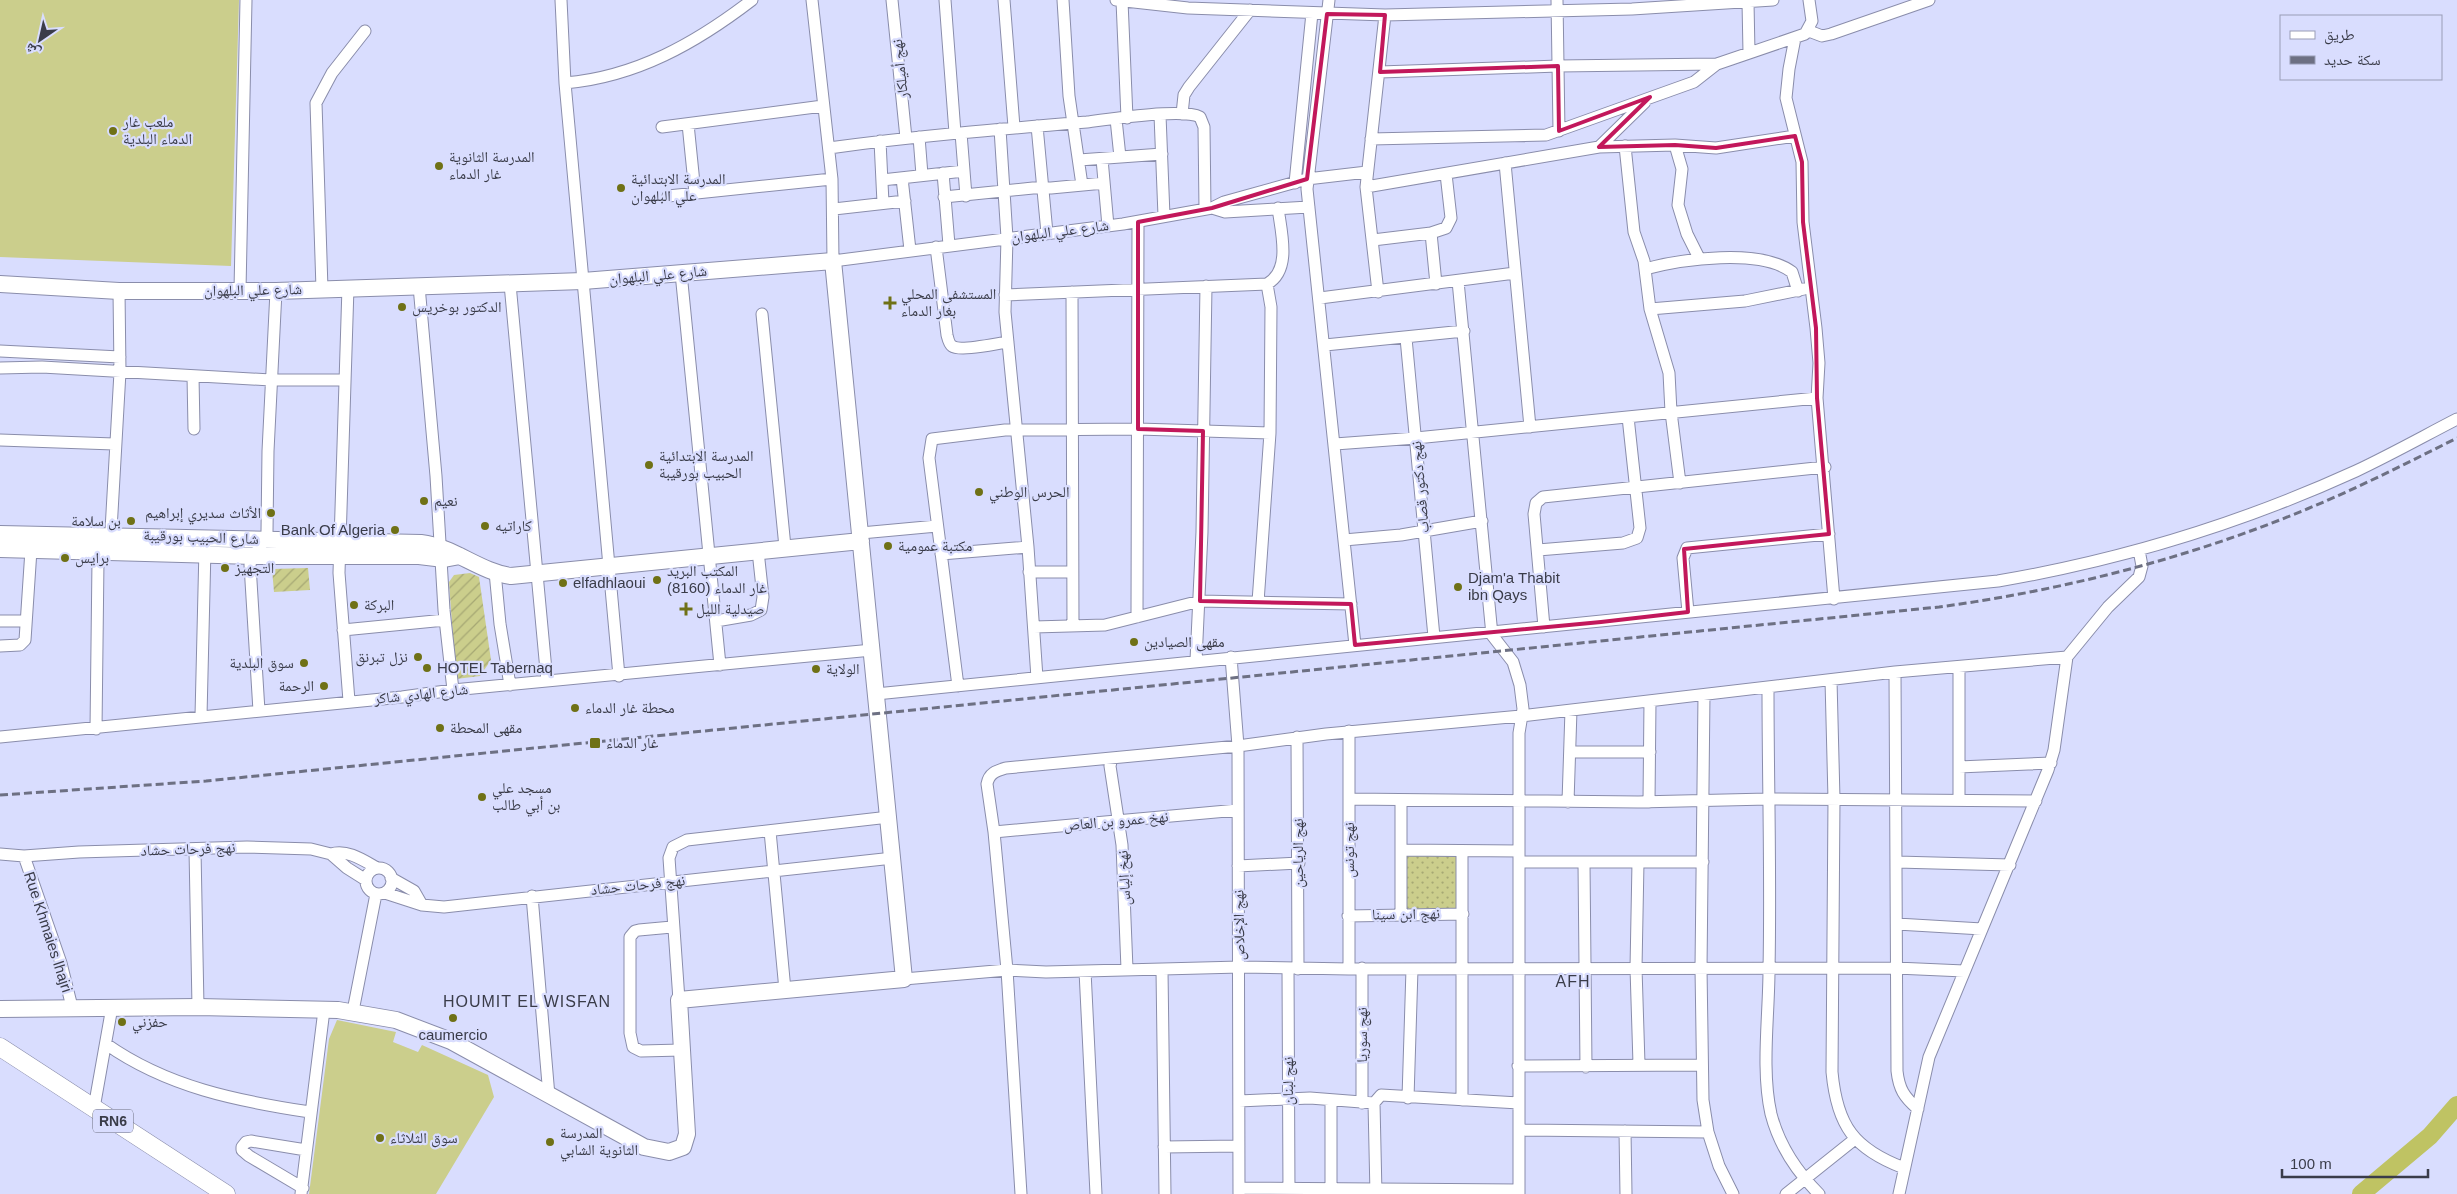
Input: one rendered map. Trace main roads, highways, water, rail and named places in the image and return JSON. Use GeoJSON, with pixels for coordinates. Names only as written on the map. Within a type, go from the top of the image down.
{"type":"FeatureCollection","features":[{"type":"Feature","properties":{"kind":"main road","name":"RN6"},"geometry":{"type":"LineString","coordinates":[[0,1047],[226,1194]]}},
{"type":"Feature","properties":{"kind":"waterway"},"geometry":{"type":"LineString","coordinates":[[2361,1194],[2430,1136],[2457,1105]]}},
{"type":"Feature","properties":{"kind":"railway"},"geometry":{"type":"LineString","coordinates":[[0,795],[206,781],[1939,607],[1986,600],[2080,581],[2126,570],[2217,543],[2326,501],[2457,438]]}},
{"type":"Feature","properties":{"kind":"place","name":"ملعب غار الدماء البلدية"},"geometry":{"type":"Point","coordinates":[113,131]}},
{"type":"Feature","properties":{"kind":"place","name":"المدرسة الثانوية غار الدماء"},"geometry":{"type":"Point","coordinates":[439,166]}},
{"type":"Feature","properties":{"kind":"place","name":"المدرسة الابتدائية علي البلهوان"},"geometry":{"type":"Point","coordinates":[621,188]}},
{"type":"Feature","properties":{"kind":"place","name":"المستشفى المحلي بغار الدماء"},"geometry":{"type":"Point","coordinates":[890,303]}},
{"type":"Feature","properties":{"kind":"place","name":"الدكتور بوخريس"},"geometry":{"type":"Point","coordinates":[402,307]}},
{"type":"Feature","properties":{"kind":"place","name":"المدرسة الابتدائية الحبيب بورقيبة"},"geometry":{"type":"Point","coordinates":[649,465]}},
{"type":"Feature","properties":{"kind":"place","name":"الحرس الوطني"},"geometry":{"type":"Point","coordinates":[979,492]}},
{"type":"Feature","properties":{"kind":"place","name":"نعيم"},"geometry":{"type":"Point","coordinates":[424,501]}},
{"type":"Feature","properties":{"kind":"place","name":"الأثاث سديري إبراهيم"},"geometry":{"type":"Point","coordinates":[271,513]}},
{"type":"Feature","properties":{"kind":"place","name":"بن سلامة"},"geometry":{"type":"Point","coordinates":[131,521]}},
{"type":"Feature","properties":{"kind":"place","name":"كاراتيه"},"geometry":{"type":"Point","coordinates":[485,526]}},
{"type":"Feature","properties":{"kind":"place","name":"Bank Of Algeria"},"geometry":{"type":"Point","coordinates":[395,530]}},
{"type":"Feature","properties":{"kind":"place","name":"مكتبة عمومية"},"geometry":{"type":"Point","coordinates":[888,546]}},
{"type":"Feature","properties":{"kind":"place","name":"برايس"},"geometry":{"type":"Point","coordinates":[65,558]}},
{"type":"Feature","properties":{"kind":"place","name":"التجهيز"},"geometry":{"type":"Point","coordinates":[225,568]}},
{"type":"Feature","properties":{"kind":"place","name":"المكتب البريد غار الدماء (8160)"},"geometry":{"type":"Point","coordinates":[657,580]}},
{"type":"Feature","properties":{"kind":"place","name":"elfadhlaoui"},"geometry":{"type":"Point","coordinates":[563,583]}},
{"type":"Feature","properties":{"kind":"place","name":"Djam'a Thabit ibn Qays"},"geometry":{"type":"Point","coordinates":[1458,587]}},
{"type":"Feature","properties":{"kind":"place","name":"البركة"},"geometry":{"type":"Point","coordinates":[354,605]}},
{"type":"Feature","properties":{"kind":"place","name":"صيدلية الليل"},"geometry":{"type":"Point","coordinates":[686,609]}},
{"type":"Feature","properties":{"kind":"place","name":"مقهى الصيادين"},"geometry":{"type":"Point","coordinates":[1134,642]}},
{"type":"Feature","properties":{"kind":"place","name":"نزل تبرنق"},"geometry":{"type":"Point","coordinates":[418,657]}},
{"type":"Feature","properties":{"kind":"place","name":"سوق البلدية"},"geometry":{"type":"Point","coordinates":[304,663]}},
{"type":"Feature","properties":{"kind":"place","name":"HOTEL Tabernaq"},"geometry":{"type":"Point","coordinates":[427,668]}},
{"type":"Feature","properties":{"kind":"place","name":"الولاية"},"geometry":{"type":"Point","coordinates":[816,669]}},
{"type":"Feature","properties":{"kind":"place","name":"الرحمة"},"geometry":{"type":"Point","coordinates":[324,686]}},
{"type":"Feature","properties":{"kind":"place","name":"محطة غار الدماء"},"geometry":{"type":"Point","coordinates":[575,708]}},
{"type":"Feature","properties":{"kind":"place","name":"مقهى المحطة"},"geometry":{"type":"Point","coordinates":[440,728]}},
{"type":"Feature","properties":{"kind":"place","name":"غار الدماء"},"geometry":{"type":"Point","coordinates":[595,743]}},
{"type":"Feature","properties":{"kind":"place","name":"مسجد علي بن أبي طالب"},"geometry":{"type":"Point","coordinates":[482,797]}},
{"type":"Feature","properties":{"kind":"place","name":"caumercio"},"geometry":{"type":"Point","coordinates":[453,1018]}},
{"type":"Feature","properties":{"kind":"place","name":"حفزني"},"geometry":{"type":"Point","coordinates":[122,1022]}},
{"type":"Feature","properties":{"kind":"place","name":"سوق الثلاثاء"},"geometry":{"type":"Point","coordinates":[380,1138]}},
{"type":"Feature","properties":{"kind":"place","name":"المدرسة الثانوية الشابي"},"geometry":{"type":"Point","coordinates":[550,1142]}},
{"type":"Feature","properties":{"kind":"district","name":"AFH"},"geometry":{"type":"Point","coordinates":[1573,981]}},
{"type":"Feature","properties":{"kind":"district","name":"HOUMIT EL WISFAN"},"geometry":{"type":"Point","coordinates":[527,1001]}}]}
